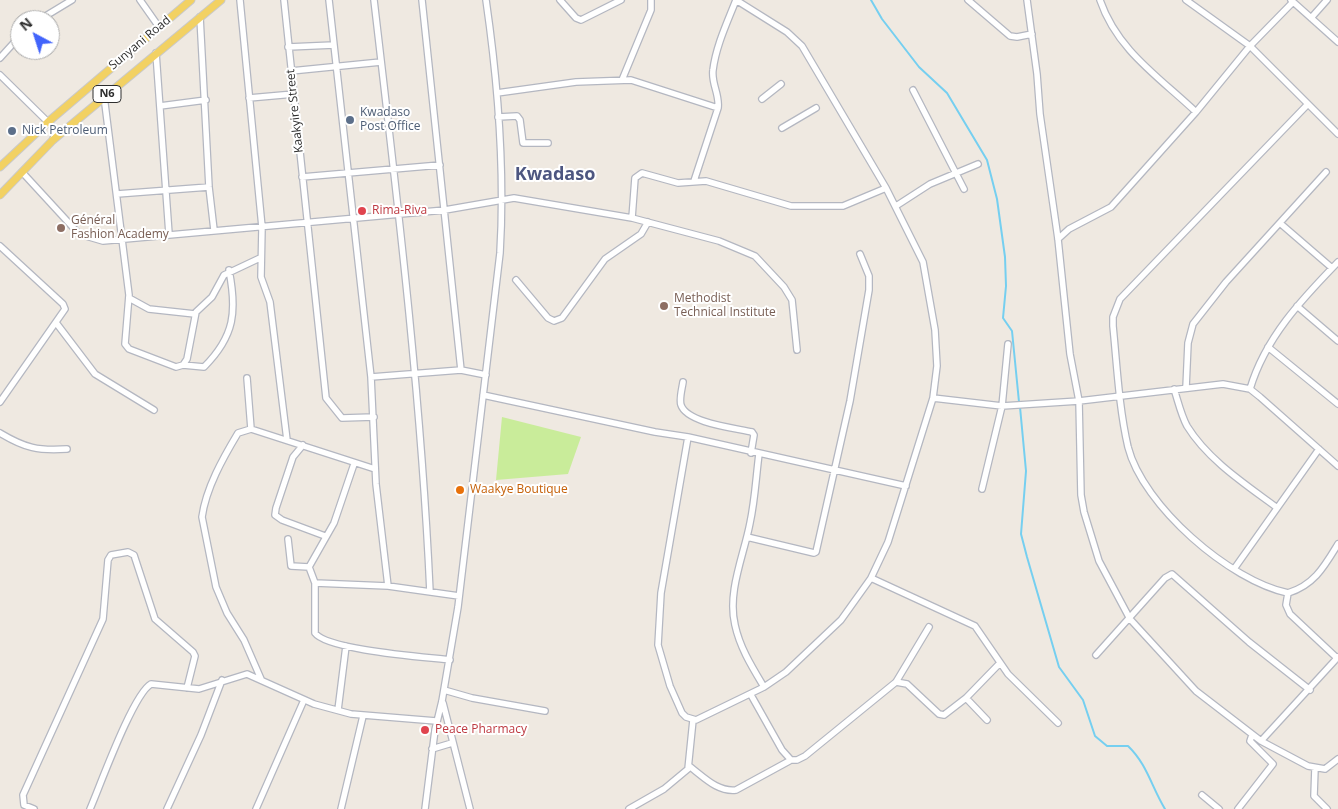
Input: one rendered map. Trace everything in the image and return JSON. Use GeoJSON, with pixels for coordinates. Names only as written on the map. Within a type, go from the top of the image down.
{"type":"FeatureCollection","features":[{"type":"Feature","properties":{"kind":"main road","name":"Sunyani Road"},"geometry":{"type":"LineString","coordinates":[[0,166],[48,122],[191,0]]}},
{"type":"Feature","properties":{"kind":"main road","name":"N6"},"geometry":{"type":"LineString","coordinates":[[0,195],[53,140],[221,0]]}},
{"type":"Feature","properties":{"kind":"street"},"geometry":{"type":"LineString","coordinates":[[56,10],[72,0]]}},
{"type":"Feature","properties":{"kind":"street"},"geometry":{"type":"LineString","coordinates":[[140,0],[159,27]]}},
{"type":"Feature","properties":{"kind":"street"},"geometry":{"type":"LineString","coordinates":[[240,0],[262,227],[261,277],[270,302],[287,440]]}},
{"type":"Feature","properties":{"kind":"street","name":"Kaakyire Street"},"geometry":{"type":"LineString","coordinates":[[284,0],[326,398],[342,418],[374,417]]}},
{"type":"Feature","properties":{"kind":"street"},"geometry":{"type":"LineString","coordinates":[[329,0],[355,217],[371,377],[375,469],[388,586]]}},
{"type":"Feature","properties":{"kind":"street"},"geometry":{"type":"LineString","coordinates":[[374,0],[415,373],[426,504],[430,592]]}},
{"type":"Feature","properties":{"kind":"street"},"geometry":{"type":"LineString","coordinates":[[422,0],[461,370]]}},
{"type":"Feature","properties":{"kind":"street"},"geometry":{"type":"LineString","coordinates":[[425,809],[436,721],[450,660],[459,596],[500,253],[503,202],[497,93],[486,0]]}},
{"type":"Feature","properties":{"kind":"street"},"geometry":{"type":"LineString","coordinates":[[560,0],[576,18],[581,20],[621,0]]}},
{"type":"Feature","properties":{"kind":"street"},"geometry":{"type":"LineString","coordinates":[[622,80],[651,10],[652,0]]}},
{"type":"Feature","properties":{"kind":"street"},"geometry":{"type":"LineString","coordinates":[[688,437],[661,593],[658,645],[667,678],[682,713],[693,720],[700,720],[751,695],[786,672],[829,633],[871,578],[888,542],[906,486],[933,398],[937,366],[935,330],[926,274],[919,252],[896,206],[802,46],[787,32],[736,0],[717,50],[712,73],[719,96],[718,108],[694,181]]}},
{"type":"Feature","properties":{"kind":"street"},"geometry":{"type":"LineString","coordinates":[[968,0],[1010,36],[1017,38],[1032,34]]}},
{"type":"Feature","properties":{"kind":"street"},"geometry":{"type":"LineString","coordinates":[[1027,0],[1040,114],[1058,239],[1070,354],[1079,401],[1084,512],[1099,561],[1130,619],[1196,691],[1261,741],[1315,768],[1325,769],[1338,759]]}},
{"type":"Feature","properties":{"kind":"street"},"geometry":{"type":"LineString","coordinates":[[1100,0],[1104,13],[1121,41],[1138,62],[1196,112]]}},
{"type":"Feature","properties":{"kind":"street"},"geometry":{"type":"LineString","coordinates":[[1186,0],[1250,46],[1338,134]]}},
{"type":"Feature","properties":{"kind":"street"},"geometry":{"type":"LineString","coordinates":[[1311,18],[1327,0]]}},
{"type":"Feature","properties":{"kind":"street"},"geometry":{"type":"LineString","coordinates":[[1058,239],[1069,228],[1111,207],[1196,112],[1250,46],[1292,1],[1338,42]]}},
{"type":"Feature","properties":{"kind":"street"},"geometry":{"type":"LineString","coordinates":[[200,17],[214,230]]}},
{"type":"Feature","properties":{"kind":"street"},"geometry":{"type":"LineString","coordinates":[[288,47],[334,45]]}},
{"type":"Feature","properties":{"kind":"street"},"geometry":{"type":"LineString","coordinates":[[0,58],[10,47]]}},
{"type":"Feature","properties":{"kind":"street"},"geometry":{"type":"LineString","coordinates":[[156,53],[169,234]]}},
{"type":"Feature","properties":{"kind":"street"},"geometry":{"type":"LineString","coordinates":[[291,71],[381,62]]}},
{"type":"Feature","properties":{"kind":"street"},"geometry":{"type":"LineString","coordinates":[[0,75],[48,122],[55,131],[53,140]]}},
{"type":"Feature","properties":{"kind":"street"},"geometry":{"type":"LineString","coordinates":[[497,93],[576,82],[622,80],[640,82],[718,108]]}},
{"type":"Feature","properties":{"kind":"street"},"geometry":{"type":"LineString","coordinates":[[762,100],[781,84]]}},
{"type":"Feature","properties":{"kind":"street"},"geometry":{"type":"LineString","coordinates":[[913,90],[957,172],[964,189]]}},
{"type":"Feature","properties":{"kind":"street"},"geometry":{"type":"LineString","coordinates":[[249,98],[294,94]]}},
{"type":"Feature","properties":{"kind":"street"},"geometry":{"type":"LineString","coordinates":[[104,96],[129,298],[125,344],[128,349],[176,367],[183,365],[197,368],[204,367],[212,359],[230,330],[235,301],[229,270]]}},
{"type":"Feature","properties":{"kind":"street"},"geometry":{"type":"LineString","coordinates":[[160,106],[206,100]]}},
{"type":"Feature","properties":{"kind":"street"},"geometry":{"type":"LineString","coordinates":[[1308,104],[1120,299],[1113,317],[1113,326],[1120,397],[1128,447],[1142,478],[1180,526],[1201,545],[1234,569],[1264,586],[1288,593],[1300,590],[1314,580],[1338,544]]}},
{"type":"Feature","properties":{"kind":"street"},"geometry":{"type":"LineString","coordinates":[[782,128],[816,108]]}},
{"type":"Feature","properties":{"kind":"street"},"geometry":{"type":"LineString","coordinates":[[498,117],[517,116],[520,120],[522,143],[548,143]]}},
{"type":"Feature","properties":{"kind":"street"},"geometry":{"type":"LineString","coordinates":[[302,177],[440,164]]}},
{"type":"Feature","properties":{"kind":"street"},"geometry":{"type":"LineString","coordinates":[[896,206],[926,186],[978,164]]}},
{"type":"Feature","properties":{"kind":"street"},"geometry":{"type":"LineString","coordinates":[[22,172],[79,234],[102,241],[445,210],[503,202],[514,198],[632,218],[719,242],[755,256],[784,287],[792,300],[797,350]]}},
{"type":"Feature","properties":{"kind":"street"},"geometry":{"type":"LineString","coordinates":[[1186,388],[1188,342],[1193,324],[1226,282],[1281,224],[1326,172]]}},
{"type":"Feature","properties":{"kind":"street"},"geometry":{"type":"LineString","coordinates":[[632,218],[635,178],[639,173],[678,183],[706,180],[791,206],[843,206],[886,188]]}},
{"type":"Feature","properties":{"kind":"street"},"geometry":{"type":"LineString","coordinates":[[117,194],[166,192],[210,187]]}},
{"type":"Feature","properties":{"kind":"street"},"geometry":{"type":"LineString","coordinates":[[516,280],[548,318],[554,321],[562,318],[605,259],[640,234],[648,222]]}},
{"type":"Feature","properties":{"kind":"street"},"geometry":{"type":"LineString","coordinates":[[1281,224],[1332,268]]}},
{"type":"Feature","properties":{"kind":"street"},"geometry":{"type":"LineString","coordinates":[[0,246],[63,304],[65,311],[0,402]]}},
{"type":"Feature","properties":{"kind":"street"},"geometry":{"type":"LineString","coordinates":[[747,537],[816,552],[850,401],[869,290],[869,276],[860,254]]}},
{"type":"Feature","properties":{"kind":"street"},"geometry":{"type":"LineString","coordinates":[[183,365],[186,359],[195,314],[212,298],[224,275],[229,270],[260,258]]}},
{"type":"Feature","properties":{"kind":"street"},"geometry":{"type":"LineString","coordinates":[[1250,389],[1259,364],[1268,347],[1297,306],[1338,262]]}},
{"type":"Feature","properties":{"kind":"street"},"geometry":{"type":"LineString","coordinates":[[129,298],[149,310],[195,314]]}},
{"type":"Feature","properties":{"kind":"street"},"geometry":{"type":"LineString","coordinates":[[1297,306],[1338,341]]}},
{"type":"Feature","properties":{"kind":"street"},"geometry":{"type":"LineString","coordinates":[[57,324],[95,374],[154,410]]}},
{"type":"Feature","properties":{"kind":"street"},"geometry":{"type":"LineString","coordinates":[[982,489],[1002,406],[1008,344]]}},
{"type":"Feature","properties":{"kind":"street"},"geometry":{"type":"LineString","coordinates":[[1268,347],[1338,404]]}},
{"type":"Feature","properties":{"kind":"street"},"geometry":{"type":"LineString","coordinates":[[371,377],[461,370],[486,375]]}},
{"type":"Feature","properties":{"kind":"street"},"geometry":{"type":"LineString","coordinates":[[247,378],[251,429]]}},
{"type":"Feature","properties":{"kind":"street"},"geometry":{"type":"LineString","coordinates":[[683,382],[680,403],[683,409],[694,419],[752,432],[754,435],[751,453]]}},
{"type":"Feature","properties":{"kind":"street"},"geometry":{"type":"LineString","coordinates":[[933,398],[1002,406],[1120,397],[1223,384],[1250,389],[1338,466]]}},
{"type":"Feature","properties":{"kind":"street"},"geometry":{"type":"LineString","coordinates":[[1174,389],[1186,424],[1202,446],[1276,508]]}},
{"type":"Feature","properties":{"kind":"street"},"geometry":{"type":"LineString","coordinates":[[483,395],[669,435],[688,437],[751,453],[906,486]]}},
{"type":"Feature","properties":{"kind":"street"},"geometry":{"type":"LineString","coordinates":[[260,679],[244,640],[227,613],[216,587],[202,517],[206,499],[231,444],[238,433],[251,429],[354,464],[375,469]]}},
{"type":"Feature","properties":{"kind":"street"},"geometry":{"type":"LineString","coordinates":[[0,433],[24,447],[47,450],[67,449]]}},
{"type":"Feature","properties":{"kind":"street"},"geometry":{"type":"LineString","coordinates":[[303,446],[293,457],[275,514],[282,520],[325,536]]}},
{"type":"Feature","properties":{"kind":"street"},"geometry":{"type":"LineString","coordinates":[[1234,569],[1319,449]]}},
{"type":"Feature","properties":{"kind":"street"},"geometry":{"type":"LineString","coordinates":[[759,454],[747,537],[736,588],[734,624],[749,661],[764,687]]}},
{"type":"Feature","properties":{"kind":"street"},"geometry":{"type":"LineString","coordinates":[[354,464],[337,517],[309,567],[315,583],[315,633],[322,640],[346,646],[450,660]]}},
{"type":"Feature","properties":{"kind":"street"},"geometry":{"type":"LineString","coordinates":[[288,539],[291,566],[309,567]]}},
{"type":"Feature","properties":{"kind":"street"},"geometry":{"type":"LineString","coordinates":[[34,809],[22,807],[23,795],[103,619],[105,577],[108,560],[111,555],[128,552],[134,555],[155,619],[193,652],[195,656],[188,688]]}},
{"type":"Feature","properties":{"kind":"street"},"geometry":{"type":"LineString","coordinates":[[1096,655],[1165,578],[1172,574],[1249,642],[1310,690]]}},
{"type":"Feature","properties":{"kind":"street"},"geometry":{"type":"LineString","coordinates":[[871,578],[975,626],[1000,663],[1058,723]]}},
{"type":"Feature","properties":{"kind":"street"},"geometry":{"type":"LineString","coordinates":[[315,583],[388,586],[459,596]]}},
{"type":"Feature","properties":{"kind":"street"},"geometry":{"type":"LineString","coordinates":[[1261,741],[1310,690],[1338,657],[1290,614],[1286,605],[1288,593]]}},
{"type":"Feature","properties":{"kind":"street"},"geometry":{"type":"LineString","coordinates":[[689,766],[718,788],[726,791],[736,790],[791,760],[797,760],[805,756],[896,682],[929,628]]}},
{"type":"Feature","properties":{"kind":"street"},"geometry":{"type":"LineString","coordinates":[[338,710],[346,646]]}},
{"type":"Feature","properties":{"kind":"street"},"geometry":{"type":"LineString","coordinates":[[896,682],[907,684],[941,716],[947,714],[966,698],[1000,663]]}},
{"type":"Feature","properties":{"kind":"street"},"geometry":{"type":"LineString","coordinates":[[90,809],[123,732],[146,687],[156,684],[202,689],[222,680],[244,674],[260,679],[304,700],[338,710],[363,716],[436,721]]}},
{"type":"Feature","properties":{"kind":"street"},"geometry":{"type":"LineString","coordinates":[[167,809],[201,735],[222,680]]}},
{"type":"Feature","properties":{"kind":"street"},"geometry":{"type":"LineString","coordinates":[[444,690],[472,698],[545,712]]}},
{"type":"Feature","properties":{"kind":"street"},"geometry":{"type":"LineString","coordinates":[[751,695],[782,750],[791,760]]}},
{"type":"Feature","properties":{"kind":"street"},"geometry":{"type":"LineString","coordinates":[[966,698],[987,720]]}},
{"type":"Feature","properties":{"kind":"street"},"geometry":{"type":"LineString","coordinates":[[256,809],[304,700]]}},
{"type":"Feature","properties":{"kind":"street"},"geometry":{"type":"LineString","coordinates":[[442,701],[470,809]]}},
{"type":"Feature","properties":{"kind":"street"},"geometry":{"type":"LineString","coordinates":[[341,809],[363,716]]}},
{"type":"Feature","properties":{"kind":"street"},"geometry":{"type":"LineString","coordinates":[[629,809],[664,789],[685,772],[689,766],[693,720]]}},
{"type":"Feature","properties":{"kind":"street"},"geometry":{"type":"LineString","coordinates":[[1238,809],[1273,764],[1250,741],[1252,735]]}},
{"type":"Feature","properties":{"kind":"street"},"geometry":{"type":"LineString","coordinates":[[432,749],[452,743]]}},
{"type":"Feature","properties":{"kind":"street"},"geometry":{"type":"LineString","coordinates":[[1315,768],[1314,796],[1327,809]]}},
{"type":"Feature","properties":{"kind":"street"},"geometry":{"type":"LineString","coordinates":[[1202,795],[1219,809]]}},
{"type":"Feature","properties":{"kind":"green space"},"geometry":{"type":"Polygon","coordinates":[[[502,417],[581,437],[568,474],[496,480],[502,417]]]}},
{"type":"Feature","properties":{"kind":"waterway"},"geometry":{"type":"LineString","coordinates":[[871,0],[882,19],[919,67],[947,93],[987,160],[997,199],[1005,257],[1006,286],[1003,318],[1012,331],[1019,402]]}},
{"type":"Feature","properties":{"kind":"waterway"},"geometry":{"type":"LineString","coordinates":[[1020,407],[1026,471],[1021,534],[1059,667],[1083,700],[1095,736],[1107,746],[1128,746],[1135,753],[1145,768],[1165,809]]}},
{"type":"Feature","properties":{"kind":"place","name":"Kwadaso Post Office"},"geometry":{"type":"Point","coordinates":[350,120]}},
{"type":"Feature","properties":{"kind":"place","name":"Nick Petroleum"},"geometry":{"type":"Point","coordinates":[12,131]}},
{"type":"Feature","properties":{"kind":"place","name":"Rima-Riva"},"geometry":{"type":"Point","coordinates":[362,211]}},
{"type":"Feature","properties":{"kind":"place","name":"Général Fashion Academy"},"geometry":{"type":"Point","coordinates":[61,228]}},
{"type":"Feature","properties":{"kind":"place","name":"Methodist Technical Institute"},"geometry":{"type":"Point","coordinates":[664,306]}},
{"type":"Feature","properties":{"kind":"place","name":"Waakye Boutique"},"geometry":{"type":"Point","coordinates":[460,490]}},
{"type":"Feature","properties":{"kind":"place","name":"Peace Pharmacy"},"geometry":{"type":"Point","coordinates":[425,730]}},
{"type":"Feature","properties":{"kind":"district","name":"Kwadaso"},"geometry":{"type":"Point","coordinates":[555,175]}}]}
